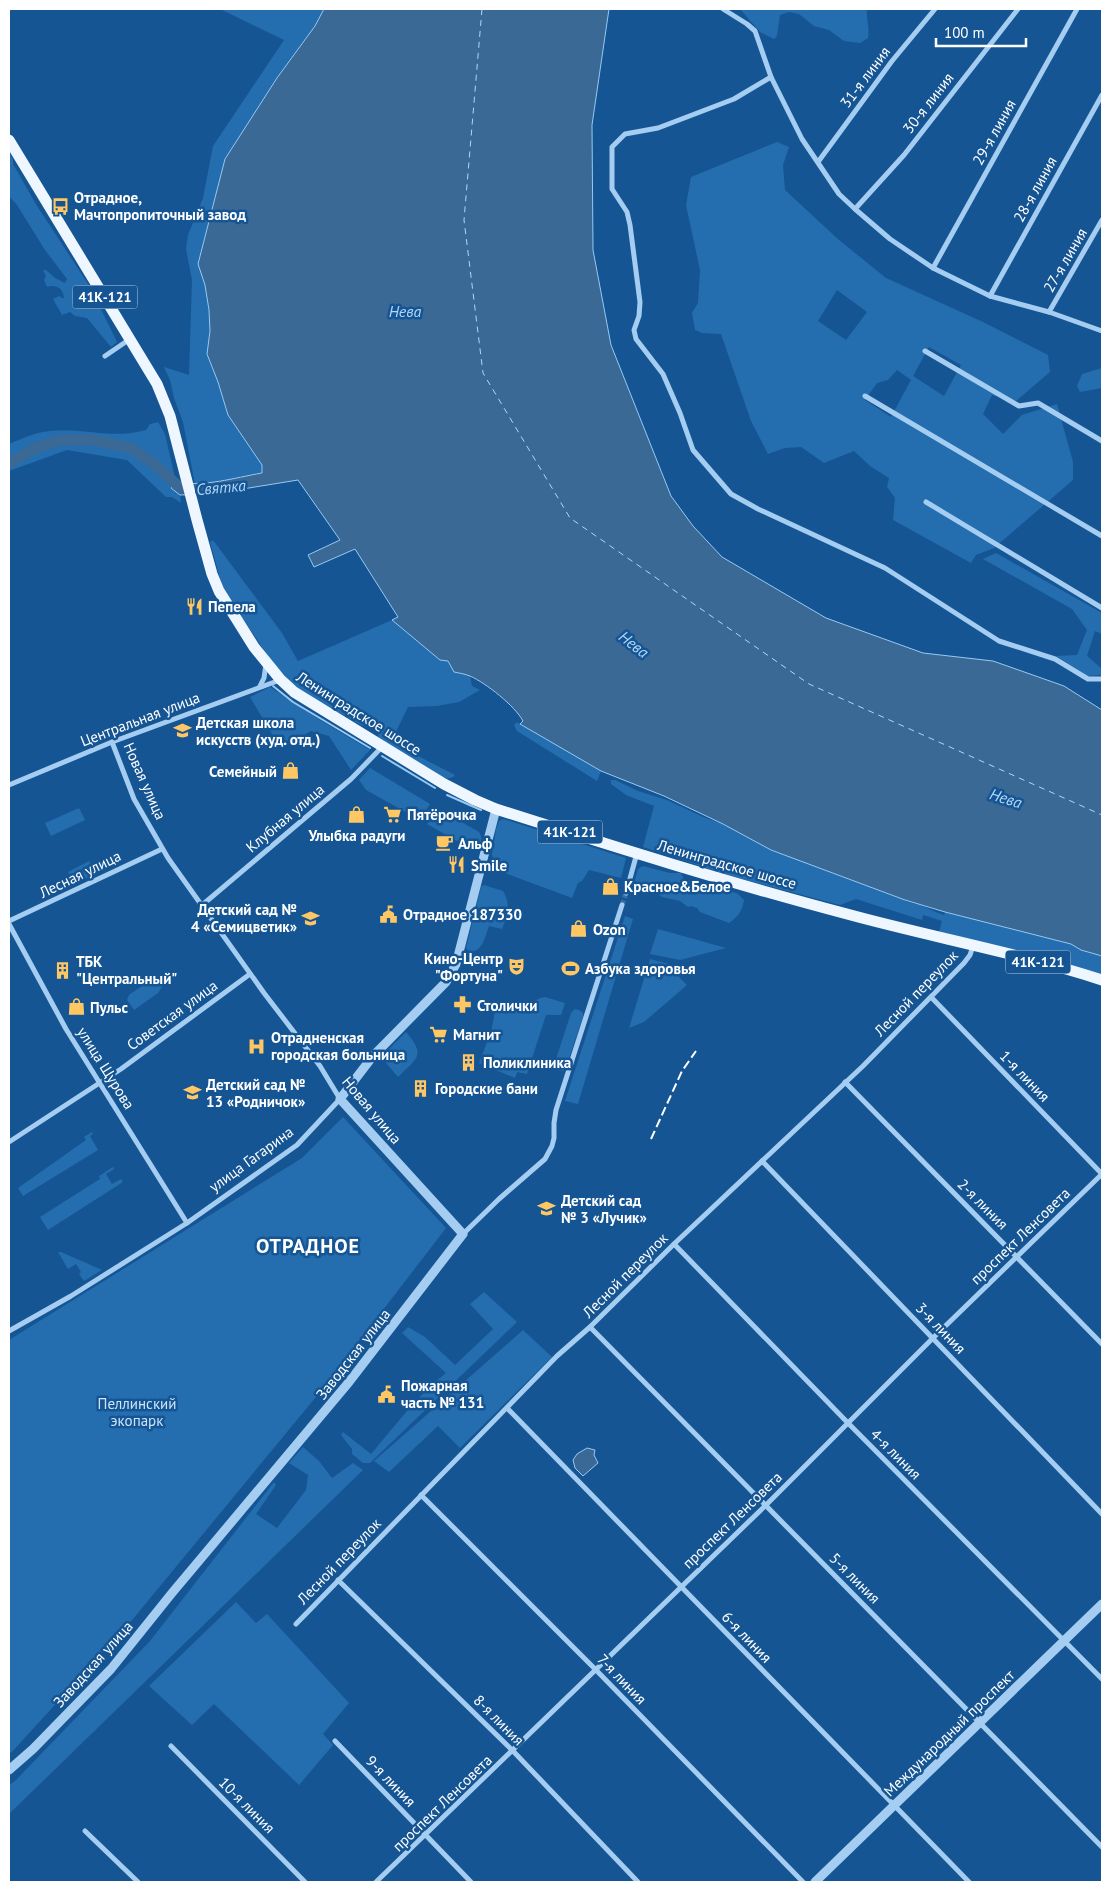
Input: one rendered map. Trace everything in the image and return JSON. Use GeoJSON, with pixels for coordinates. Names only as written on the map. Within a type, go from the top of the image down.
{"type":"FeatureCollection","features":[{"type":"Feature","properties":{"kind":"main road","name":"Ленинградское шоссе"},"geometry":{"type":"LineString","coordinates":[[9,140],[161,392],[170,416],[212,574],[219,591],[254,647],[280,679],[294,692],[458,792],[496,808],[752,888],[973,946]]}},
{"type":"Feature","properties":{"kind":"main road","name":"41К-121"},"geometry":{"type":"LineString","coordinates":[[973,946],[1102,980]]}},
{"type":"Feature","properties":{"kind":"street"},"geometry":{"type":"LineString","coordinates":[[723,9],[755,31],[772,77],[802,139],[839,194],[890,239],[933,268],[990,296],[1049,312],[1102,331]]}},
{"type":"Feature","properties":{"kind":"street","name":"31-я линия"},"geometry":{"type":"LineString","coordinates":[[818,162],[892,61],[935,9]]}},
{"type":"Feature","properties":{"kind":"street","name":"30-я линия"},"geometry":{"type":"LineString","coordinates":[[855,209],[904,155],[1018,9]]}},
{"type":"Feature","properties":{"kind":"street","name":"29-я линия"},"geometry":{"type":"LineString","coordinates":[[933,268],[1077,9]]}},
{"type":"Feature","properties":{"kind":"street"},"geometry":{"type":"LineString","coordinates":[[772,77],[734,99],[658,128],[624,134],[612,147],[612,189],[627,212],[630,224],[640,302],[639,316],[634,330],[636,339],[663,374],[693,450],[731,494],[758,509],[885,568],[999,641],[1055,659],[1088,680],[1102,679]]}},
{"type":"Feature","properties":{"kind":"street","name":"28-я линия"},"geometry":{"type":"LineString","coordinates":[[990,296],[1102,95]]}},
{"type":"Feature","properties":{"kind":"street","name":"27-я линия"},"geometry":{"type":"LineString","coordinates":[[1049,312],[1102,220]]}},
{"type":"Feature","properties":{"kind":"street"},"geometry":{"type":"LineString","coordinates":[[105,356],[130,339]]}},
{"type":"Feature","properties":{"kind":"street"},"geometry":{"type":"LineString","coordinates":[[925,351],[1019,406],[1038,403],[1102,441]]}},
{"type":"Feature","properties":{"kind":"street"},"geometry":{"type":"LineString","coordinates":[[865,396],[1102,536]]}},
{"type":"Feature","properties":{"kind":"street"},"geometry":{"type":"LineString","coordinates":[[926,502],[1102,608]]}},
{"type":"Feature","properties":{"kind":"street"},"geometry":{"type":"LineString","coordinates":[[260,687],[265,673],[265,661]]}},
{"type":"Feature","properties":{"kind":"street","name":"Центральная улица"},"geometry":{"type":"LineString","coordinates":[[9,785],[112,742],[280,679]]}},
{"type":"Feature","properties":{"kind":"street","name":"Новая улица"},"geometry":{"type":"LineString","coordinates":[[112,742],[134,799],[162,849],[201,906],[320,1066],[340,1099],[463,1234]]}},
{"type":"Feature","properties":{"kind":"street","name":"Клубная улица"},"geometry":{"type":"LineString","coordinates":[[201,906],[352,779],[382,746]]}},
{"type":"Feature","properties":{"kind":"street","name":"улица Гагарина"},"geometry":{"type":"LineString","coordinates":[[9,1331],[71,1296],[187,1223],[297,1145],[340,1099],[373,1056],[446,982],[456,964],[496,808]]}},
{"type":"Feature","properties":{"kind":"street","name":"Лесная улица"},"geometry":{"type":"LineString","coordinates":[[9,923],[162,849]]}},
{"type":"Feature","properties":{"kind":"street"},"geometry":{"type":"LineString","coordinates":[[626,892],[637,853]]}},
{"type":"Feature","properties":{"kind":"street","name":"Заводская улица"},"geometry":{"type":"LineString","coordinates":[[9,1770],[33,1749],[112,1669],[172,1593],[355,1375],[463,1234],[544,1159],[552,1146],[556,1110],[622,905]]}},
{"type":"Feature","properties":{"kind":"street","name":"улица Щурова"},"geometry":{"type":"LineString","coordinates":[[9,923],[66,1028],[187,1223]]}},
{"type":"Feature","properties":{"kind":"street","name":"Лесной переулок"},"geometry":{"type":"LineString","coordinates":[[296,1624],[557,1356],[590,1327],[931,997],[964,963],[970,955],[973,946]]}},
{"type":"Feature","properties":{"kind":"street","name":"Советская улица"},"geometry":{"type":"LineString","coordinates":[[9,1142],[101,1082],[250,974]]}},
{"type":"Feature","properties":{"kind":"street","name":"1-я линия"},"geometry":{"type":"LineString","coordinates":[[931,997],[1102,1174]]}},
{"type":"Feature","properties":{"kind":"street","name":"2-я линия"},"geometry":{"type":"LineString","coordinates":[[845,1082],[1102,1344]]}},
{"type":"Feature","properties":{"kind":"street","name":"3-я линия"},"geometry":{"type":"LineString","coordinates":[[762,1161],[1102,1514]]}},
{"type":"Feature","properties":{"kind":"street","name":"проспект Ленсовета"},"geometry":{"type":"LineString","coordinates":[[376,1882],[513,1752],[1102,1174]]}},
{"type":"Feature","properties":{"kind":"street","name":"4-я линия"},"geometry":{"type":"LineString","coordinates":[[674,1244],[848,1423],[1102,1679]]}},
{"type":"Feature","properties":{"kind":"street","name":"5-я линия"},"geometry":{"type":"LineString","coordinates":[[590,1327],[1102,1848]]}},
{"type":"Feature","properties":{"kind":"street","name":"6-я линия"},"geometry":{"type":"LineString","coordinates":[[507,1408],[969,1882]]}},
{"type":"Feature","properties":{"kind":"street","name":"7-я линия"},"geometry":{"type":"LineString","coordinates":[[421,1495],[596,1670],[803,1882]]}},
{"type":"Feature","properties":{"kind":"street","name":"8-я линия"},"geometry":{"type":"LineString","coordinates":[[338,1580],[513,1752],[638,1882]]}},
{"type":"Feature","properties":{"kind":"street","name":"Международный проспект"},"geometry":{"type":"LineString","coordinates":[[815,1882],[1102,1604]]}},
{"type":"Feature","properties":{"kind":"street","name":"9-я линия"},"geometry":{"type":"LineString","coordinates":[[335,1741],[471,1882]]}},
{"type":"Feature","properties":{"kind":"street","name":"10-я линия"},"geometry":{"type":"LineString","coordinates":[[171,1746],[305,1882]]}},
{"type":"Feature","properties":{"kind":"street"},"geometry":{"type":"LineString","coordinates":[[85,1832],[138,1882]]}},
{"type":"Feature","properties":{"kind":"green space"},"geometry":{"type":"Polygon","coordinates":[[[220,9],[324,9],[315,26],[277,78],[225,159],[198,264],[205,285],[209,310],[210,331],[207,354],[228,415],[262,465],[262,473],[220,482],[195,484],[183,422],[164,367],[189,375],[192,280],[186,249],[188,235],[203,198],[213,146],[284,40],[220,9]]]}},
{"type":"Feature","properties":{"kind":"green space"},"geometry":{"type":"Polygon","coordinates":[[[740,9],[867,9],[868,38],[860,43],[844,41],[829,30],[814,26],[799,14],[789,12],[780,15],[777,36],[774,39],[760,32],[740,9]]]}},
{"type":"Feature","properties":{"kind":"green space"},"geometry":{"type":"Polygon","coordinates":[[[777,142],[789,147],[783,165],[785,190],[839,240],[886,278],[983,322],[1048,355],[1050,372],[1016,401],[992,395],[983,414],[1003,434],[1022,415],[1057,404],[1073,462],[1073,480],[994,548],[976,555],[971,563],[893,520],[895,498],[887,487],[889,478],[870,466],[854,451],[824,463],[801,447],[785,448],[768,454],[751,421],[721,334],[702,333],[695,330],[692,313],[698,303],[700,270],[686,205],[691,177],[777,142]],[[837,290],[818,321],[846,340],[867,312],[837,290]],[[929,347],[913,376],[944,396],[961,365],[929,347]],[[897,370],[888,380],[877,383],[865,400],[891,417],[911,380],[897,370]]]}},
{"type":"Feature","properties":{"kind":"green space"},"geometry":{"type":"Polygon","coordinates":[[[9,152],[13,164],[37,206],[90,287],[117,342],[111,347],[87,318],[75,316],[70,312],[62,315],[53,299],[59,296],[64,298],[58,288],[53,286],[47,287],[44,280],[46,276],[43,270],[46,270],[55,278],[65,283],[67,279],[9,196],[9,152]]]}},
{"type":"Feature","properties":{"kind":"green space"},"geometry":{"type":"Polygon","coordinates":[[[1102,368],[1102,388],[1080,392],[1077,386],[1082,374],[1102,368]]]}},
{"type":"Feature","properties":{"kind":"green space"},"geometry":{"type":"Polygon","coordinates":[[[158,422],[165,434],[176,482],[171,488],[180,495],[181,503],[172,497],[166,497],[127,460],[67,450],[9,471],[9,444],[34,434],[62,430],[109,434],[133,433],[146,430],[150,424],[158,422]]]}},
{"type":"Feature","properties":{"kind":"green space"},"geometry":{"type":"Polygon","coordinates":[[[213,540],[282,633],[298,661],[392,620],[440,660],[448,661],[454,672],[470,676],[472,686],[480,690],[459,702],[437,706],[408,707],[391,742],[455,775],[446,778],[430,772],[378,737],[379,732],[366,723],[363,726],[300,691],[272,662],[223,589],[210,542],[213,540]]]}},
{"type":"Feature","properties":{"kind":"green space"},"geometry":{"type":"Polygon","coordinates":[[[996,553],[1102,613],[1102,634],[1095,631],[1087,656],[1101,668],[1102,675],[1088,676],[1056,656],[1077,655],[1087,630],[1072,609],[983,559],[996,553]]]}},
{"type":"Feature","properties":{"kind":"green space"},"geometry":{"type":"Polygon","coordinates":[[[270,687],[370,750],[351,770],[329,736],[311,731],[281,749],[250,697],[270,687]]]}},
{"type":"Feature","properties":{"kind":"green space"},"geometry":{"type":"Polygon","coordinates":[[[517,722],[601,771],[597,781],[517,731],[514,725],[517,722]]]}},
{"type":"Feature","properties":{"kind":"green space"},"geometry":{"type":"Polygon","coordinates":[[[370,768],[430,804],[420,820],[366,790],[359,780],[370,768]]]}},
{"type":"Feature","properties":{"kind":"green space"},"geometry":{"type":"Polygon","coordinates":[[[611,780],[667,800],[723,824],[771,850],[941,914],[944,915],[945,912],[1071,944],[1081,950],[1102,956],[1102,975],[939,932],[942,921],[923,915],[922,920],[856,899],[840,905],[731,876],[643,847],[654,806],[626,795],[611,784],[611,780]]]}},
{"type":"Feature","properties":{"kind":"green space"},"geometry":{"type":"Polygon","coordinates":[[[79,808],[85,820],[51,836],[45,823],[79,808]]]}},
{"type":"Feature","properties":{"kind":"green space"},"geometry":{"type":"Polygon","coordinates":[[[437,808],[479,832],[481,843],[473,848],[465,846],[465,841],[457,841],[427,824],[437,808]]]}},
{"type":"Feature","properties":{"kind":"green space"},"geometry":{"type":"Polygon","coordinates":[[[503,819],[626,858],[621,878],[589,870],[582,881],[578,883],[572,898],[502,872],[493,860],[492,854],[496,829],[499,821],[503,819]]]}},
{"type":"Feature","properties":{"kind":"green space"},"geometry":{"type":"Polygon","coordinates":[[[89,861],[95,874],[74,884],[68,872],[89,861]]]}},
{"type":"Feature","properties":{"kind":"green space"},"geometry":{"type":"Polygon","coordinates":[[[643,866],[670,873],[681,873],[684,880],[700,884],[711,883],[738,894],[744,900],[741,910],[738,916],[729,923],[700,912],[697,908],[688,907],[680,901],[662,897],[655,891],[636,884],[635,880],[638,869],[643,866]]]}},
{"type":"Feature","properties":{"kind":"green space"},"geometry":{"type":"Polygon","coordinates":[[[484,885],[503,891],[508,905],[507,914],[502,929],[489,926],[481,946],[470,952],[466,948],[481,887],[484,885]]]}},
{"type":"Feature","properties":{"kind":"green space"},"geometry":{"type":"Polygon","coordinates":[[[625,916],[633,919],[578,1104],[565,1101],[625,916]]]}},
{"type":"Feature","properties":{"kind":"green space"},"geometry":{"type":"Polygon","coordinates":[[[658,929],[726,948],[680,960],[650,954],[658,929]]]}},
{"type":"Feature","properties":{"kind":"green space"},"geometry":{"type":"Polygon","coordinates":[[[650,959],[673,965],[680,978],[687,985],[644,1022],[629,1028],[650,959]]]}},
{"type":"Feature","properties":{"kind":"green space"},"geometry":{"type":"Polygon","coordinates":[[[156,976],[163,985],[158,993],[134,1010],[127,1000],[129,995],[156,976]]]}},
{"type":"Feature","properties":{"kind":"green space"},"geometry":{"type":"Polygon","coordinates":[[[545,997],[565,1003],[561,1015],[546,1015],[527,1074],[517,1072],[515,1078],[479,1063],[491,1032],[497,1001],[525,1006],[545,997]]]}},
{"type":"Feature","properties":{"kind":"green space"},"geometry":{"type":"Polygon","coordinates":[[[575,1009],[583,1013],[583,1017],[566,1067],[564,1071],[561,1071],[554,1065],[571,1013],[575,1009]]]}},
{"type":"Feature","properties":{"kind":"green space"},"geometry":{"type":"Polygon","coordinates":[[[406,1032],[418,1052],[415,1060],[398,1077],[381,1057],[406,1032]]]}},
{"type":"Feature","properties":{"kind":"green space","name":"Пеллинский экопарк"},"geometry":{"type":"Polygon","coordinates":[[[343,1117],[446,1228],[320,1392],[133,1619],[11,1753],[9,1751],[9,1340],[302,1158],[343,1117]]]}},
{"type":"Feature","properties":{"kind":"green space"},"geometry":{"type":"Polygon","coordinates":[[[92,1132],[93,1134],[90,1136],[98,1150],[23,1196],[18,1188],[86,1140],[84,1137],[92,1132]]]}},
{"type":"Feature","properties":{"kind":"green space"},"geometry":{"type":"Polygon","coordinates":[[[113,1167],[114,1169],[106,1174],[112,1184],[121,1179],[123,1182],[48,1230],[40,1217],[100,1179],[99,1176],[113,1167]]]}},
{"type":"Feature","properties":{"kind":"green space"},"geometry":{"type":"Polygon","coordinates":[[[58,1252],[102,1270],[84,1281],[79,1274],[81,1272],[76,1264],[68,1269],[58,1252]]]}},
{"type":"Feature","properties":{"kind":"green space"},"geometry":{"type":"Polygon","coordinates":[[[484,1292],[517,1322],[370,1463],[363,1463],[352,1454],[352,1449],[341,1435],[343,1432],[371,1454],[430,1386],[446,1373],[402,1333],[408,1327],[425,1337],[455,1365],[493,1329],[470,1304],[484,1292]]]}},
{"type":"Feature","properties":{"kind":"green space"},"geometry":{"type":"Polygon","coordinates":[[[523,1330],[552,1357],[460,1448],[438,1426],[389,1472],[374,1461],[523,1330]]]}},
{"type":"Feature","properties":{"kind":"green space"},"geometry":{"type":"Polygon","coordinates":[[[303,1447],[319,1461],[332,1478],[353,1463],[363,1470],[9,1814],[9,1785],[150,1641],[274,1482],[276,1485],[256,1514],[277,1528],[306,1490],[308,1475],[289,1463],[303,1447]]]}},
{"type":"Feature","properties":{"kind":"green space"},"geometry":{"type":"Polygon","coordinates":[[[236,1602],[256,1623],[267,1614],[349,1703],[323,1734],[333,1745],[299,1785],[214,1704],[192,1725],[149,1686],[236,1602]]]}},
{"type":"Feature","properties":{"kind":"water","name":"Нева"},"geometry":{"type":"Polygon","coordinates":[[[324,9],[609,9],[592,125],[593,250],[611,345],[671,496],[693,526],[722,557],[826,618],[923,653],[993,661],[1064,686],[1102,710],[1102,956],[1081,950],[1071,944],[905,900],[771,850],[723,824],[664,796],[601,771],[520,724],[523,721],[519,715],[500,696],[477,679],[454,672],[448,661],[440,660],[392,620],[398,617],[355,549],[314,567],[308,555],[340,540],[298,480],[212,494],[180,495],[171,488],[176,482],[209,483],[262,473],[262,465],[228,415],[207,354],[210,331],[209,310],[205,285],[198,264],[225,159],[277,78],[315,26],[324,9]]]}},
{"type":"Feature","properties":{"kind":"water"},"geometry":{"type":"Polygon","coordinates":[[[587,1448],[595,1450],[594,1455],[598,1463],[583,1476],[575,1468],[573,1460],[577,1454],[587,1448]]]}},
{"type":"Feature","properties":{"kind":"waterway","name":"Святка"},"geometry":{"type":"LineString","coordinates":[[9,463],[36,448],[60,440],[93,440],[131,448],[154,464],[177,485],[189,490]]}},
{"type":"Feature","properties":{"kind":"waterway"},"geometry":{"type":"LineString","coordinates":[[273,686],[293,702],[370,748]]}},
{"type":"Feature","properties":{"kind":"waterway"},"geometry":{"type":"LineString","coordinates":[[382,756],[435,788]]}},
{"type":"Feature","properties":{"kind":"waterway"},"geometry":{"type":"LineString","coordinates":[[447,795],[481,810]]}},
{"type":"Feature","properties":{"kind":"ferry route"},"geometry":{"type":"LineString","coordinates":[[482,9],[464,220],[483,373],[570,518],[809,684],[1102,815]]}},
{"type":"Feature","properties":{"kind":"tunnel"},"geometry":{"type":"LineString","coordinates":[[622,905],[626,893]]}},
{"type":"Feature","properties":{"kind":"railway"},"geometry":{"type":"LineString","coordinates":[[651,1139],[682,1071],[696,1051]]}},
{"type":"Feature","properties":{"kind":"place","name":"Отрадное, Мачтопропиточный завод"},"geometry":{"type":"Point","coordinates":[60,206]}},
{"type":"Feature","properties":{"kind":"place","name":"Пепела"},"geometry":{"type":"Point","coordinates":[194,606]}},
{"type":"Feature","properties":{"kind":"place","name":"Детская школа искусств (худ. отд.)"},"geometry":{"type":"Point","coordinates":[182,731]}},
{"type":"Feature","properties":{"kind":"place","name":"Семейный"},"geometry":{"type":"Point","coordinates":[291,771]}},
{"type":"Feature","properties":{"kind":"place","name":"Улыбка радуги"},"geometry":{"type":"Point","coordinates":[357,814]}},
{"type":"Feature","properties":{"kind":"place","name":"Пятёрочка"},"geometry":{"type":"Point","coordinates":[393,814]}},
{"type":"Feature","properties":{"kind":"place","name":"Альф"},"geometry":{"type":"Point","coordinates":[444,843]}},
{"type":"Feature","properties":{"kind":"place","name":"Smile"},"geometry":{"type":"Point","coordinates":[457,865]}},
{"type":"Feature","properties":{"kind":"place","name":"Красное&Белое"},"geometry":{"type":"Point","coordinates":[610,886]}},
{"type":"Feature","properties":{"kind":"place","name":"Отрадное 187330"},"geometry":{"type":"Point","coordinates":[389,914]}},
{"type":"Feature","properties":{"kind":"place","name":"Детский сад № 4 «Семицветик»"},"geometry":{"type":"Point","coordinates":[311,918]}},
{"type":"Feature","properties":{"kind":"place","name":"Ozon"},"geometry":{"type":"Point","coordinates":[579,929]}},
{"type":"Feature","properties":{"kind":"place","name":"Кино-Центр \"Фортуна\""},"geometry":{"type":"Point","coordinates":[517,967]}},
{"type":"Feature","properties":{"kind":"place","name":"Азбука здоровья"},"geometry":{"type":"Point","coordinates":[571,968]}},
{"type":"Feature","properties":{"kind":"place","name":"ТБК \"Центральный\""},"geometry":{"type":"Point","coordinates":[62,970]}},
{"type":"Feature","properties":{"kind":"place","name":"Столички"},"geometry":{"type":"Point","coordinates":[463,1005]}},
{"type":"Feature","properties":{"kind":"place","name":"Пульс"},"geometry":{"type":"Point","coordinates":[76,1007]}},
{"type":"Feature","properties":{"kind":"place","name":"Магнит"},"geometry":{"type":"Point","coordinates":[439,1034]}},
{"type":"Feature","properties":{"kind":"place","name":"Отрадненская городская больница"},"geometry":{"type":"Point","coordinates":[257,1046]}},
{"type":"Feature","properties":{"kind":"place","name":"Поликлиника"},"geometry":{"type":"Point","coordinates":[469,1062]}},
{"type":"Feature","properties":{"kind":"place","name":"Городские бани"},"geometry":{"type":"Point","coordinates":[421,1088]}},
{"type":"Feature","properties":{"kind":"place","name":"Детский сад № 13 «Родничок»"},"geometry":{"type":"Point","coordinates":[192,1093]}},
{"type":"Feature","properties":{"kind":"place","name":"Детский сад № 3 «Лучик»"},"geometry":{"type":"Point","coordinates":[547,1209]}},
{"type":"Feature","properties":{"kind":"place","name":"Пожарная часть № 131"},"geometry":{"type":"Point","coordinates":[387,1394]}},
{"type":"Feature","properties":{"kind":"district","name":"ОТРАДНОЕ"},"geometry":{"type":"Point","coordinates":[308,1246]}}]}
